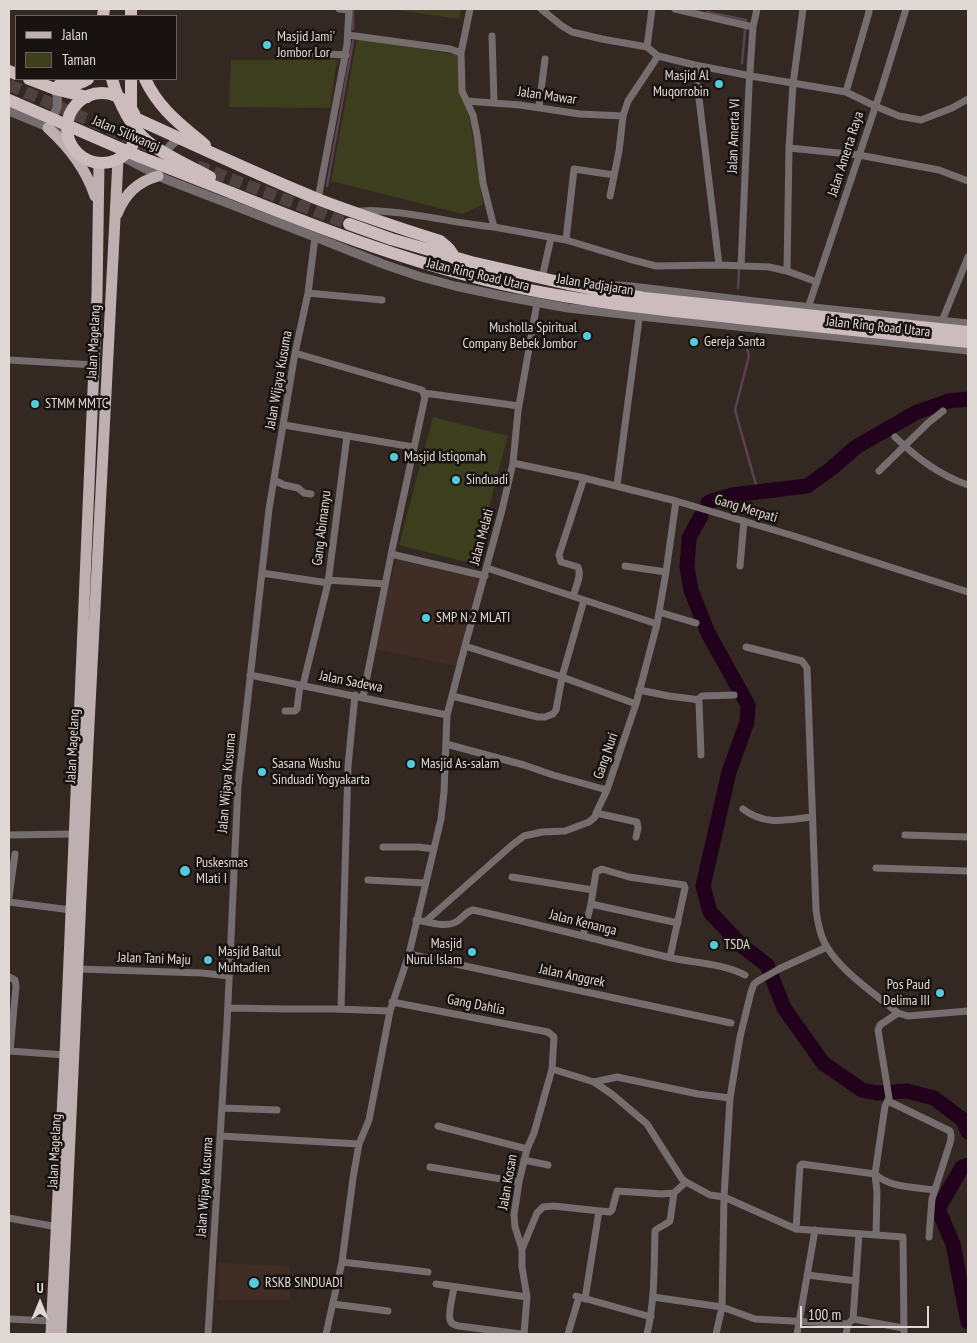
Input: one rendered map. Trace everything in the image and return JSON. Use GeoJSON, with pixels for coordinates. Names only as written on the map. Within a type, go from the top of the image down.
{"type":"FeatureCollection","features":[{"type":"Feature","properties":{"kind":"highway"},"geometry":{"type":"LineString","coordinates":[[31,80],[55,89],[90,96],[103,94],[114,96],[124,101],[133,114],[218,156],[318,199],[352,218]]}},
{"type":"Feature","properties":{"kind":"highway"},"geometry":{"type":"LineString","coordinates":[[31,80],[68,86],[79,84],[86,80]]}},
{"type":"Feature","properties":{"kind":"highway"},"geometry":{"type":"LineString","coordinates":[[95,80],[90,96],[77,104],[70,115],[67,127],[69,140],[80,156],[89,161],[99,163],[108,163],[120,158],[129,151],[134,143],[137,126],[133,114],[130,80]]}},
{"type":"Feature","properties":{"kind":"highway"},"geometry":{"type":"LineString","coordinates":[[112,80],[125,111],[137,131],[151,144],[220,183],[232,193]]}},
{"type":"Feature","properties":{"kind":"highway"},"geometry":{"type":"LineString","coordinates":[[146,80],[153,94],[169,114],[218,156]]}},
{"type":"Feature","properties":{"kind":"highway","name":"Jalan Siliwangi"},"geometry":{"type":"LineString","coordinates":[[9,100],[138,156],[232,193]]}},
{"type":"Feature","properties":{"kind":"highway","name":"Jalan Padjajaran"},"geometry":{"type":"LineString","coordinates":[[232,193],[284,214],[413,260],[460,274],[520,288],[640,312],[968,342]]}},
{"type":"Feature","properties":{"kind":"highway","name":"Jalan Padjajaran"},"geometry":{"type":"LineString","coordinates":[[352,218],[440,241],[448,247],[454,258],[605,291],[664,300],[968,332]]}},
{"type":"Feature","properties":{"kind":"main road"},"geometry":{"type":"LineString","coordinates":[[46,127],[67,146],[78,162],[88,179],[98,203]]}},
{"type":"Feature","properties":{"kind":"main road","name":"Jalan Magelang"},"geometry":{"type":"LineString","coordinates":[[61,1334],[88,751],[115,219],[120,158]]}},
{"type":"Feature","properties":{"kind":"main road","name":"Jalan Magelang"},"geometry":{"type":"LineString","coordinates":[[51,1334],[65,1055],[97,295],[99,163]]}},
{"type":"Feature","properties":{"kind":"main road"},"geometry":{"type":"LineString","coordinates":[[115,219],[123,202],[134,188],[141,182],[161,178]]}},
{"type":"Feature","properties":{"kind":"street"},"geometry":{"type":"LineString","coordinates":[[318,199],[346,55],[348,9],[339,9]]}},
{"type":"Feature","properties":{"kind":"street"},"geometry":{"type":"LineString","coordinates":[[470,9],[461,53],[462,91],[473,115],[483,183],[494,227]]}},
{"type":"Feature","properties":{"kind":"street"},"geometry":{"type":"LineString","coordinates":[[541,9],[572,32],[647,47],[658,56],[695,66],[846,92],[899,116],[921,120],[952,108],[968,99]]}},
{"type":"Feature","properties":{"kind":"street"},"geometry":{"type":"LineString","coordinates":[[647,47],[652,9]]}},
{"type":"Feature","properties":{"kind":"street"},"geometry":{"type":"LineString","coordinates":[[675,9],[702,12],[753,26]]}},
{"type":"Feature","properties":{"kind":"street","name":"Jalan Amerta VI"},"geometry":{"type":"LineString","coordinates":[[741,266],[749,86],[753,26],[757,9]]}},
{"type":"Feature","properties":{"kind":"street"},"geometry":{"type":"LineString","coordinates":[[787,271],[789,148],[793,84],[802,9]]}},
{"type":"Feature","properties":{"kind":"street"},"geometry":{"type":"LineString","coordinates":[[846,92],[870,12],[869,9]]}},
{"type":"Feature","properties":{"kind":"street","name":"Jalan Amerta Raya"},"geometry":{"type":"LineString","coordinates":[[808,308],[906,9]]}},
{"type":"Feature","properties":{"kind":"street"},"geometry":{"type":"LineString","coordinates":[[348,34],[450,49],[461,53]]}},
{"type":"Feature","properties":{"kind":"street"},"geometry":{"type":"LineString","coordinates":[[492,36],[494,103]]}},
{"type":"Feature","properties":{"kind":"street"},"geometry":{"type":"LineString","coordinates":[[302,53],[346,55]]}},
{"type":"Feature","properties":{"kind":"street"},"geometry":{"type":"LineString","coordinates":[[610,196],[619,151],[623,116],[628,101],[658,56]]}},
{"type":"Feature","properties":{"kind":"street"},"geometry":{"type":"LineString","coordinates":[[540,107],[545,59]]}},
{"type":"Feature","properties":{"kind":"street"},"geometry":{"type":"LineString","coordinates":[[695,66],[719,265]]}},
{"type":"Feature","properties":{"kind":"street"},"geometry":{"type":"LineString","coordinates":[[46,127],[58,106],[58,97],[55,89]]}},
{"type":"Feature","properties":{"kind":"street","name":"Jalan Mawar"},"geometry":{"type":"LineString","coordinates":[[467,101],[540,107],[580,114],[623,116]]}},
{"type":"Feature","properties":{"kind":"street"},"geometry":{"type":"LineString","coordinates":[[9,111],[46,127],[69,140]]}},
{"type":"Feature","properties":{"kind":"street"},"geometry":{"type":"LineString","coordinates":[[161,178],[163,156],[167,148],[180,138]]}},
{"type":"Feature","properties":{"kind":"street"},"geometry":{"type":"LineString","coordinates":[[789,148],[859,155],[939,170],[968,180]]}},
{"type":"Feature","properties":{"kind":"street","name":"Jalan Ring Road Utara"},"geometry":{"type":"LineString","coordinates":[[120,158],[161,178],[383,264],[418,276],[483,292],[537,303],[640,312],[968,350]]}},
{"type":"Feature","properties":{"kind":"street"},"geometry":{"type":"LineString","coordinates":[[566,240],[574,168],[614,175]]}},
{"type":"Feature","properties":{"kind":"street"},"geometry":{"type":"LineString","coordinates":[[352,218],[366,210],[414,214],[566,240],[628,260],[656,266],[719,265],[769,268],[787,271],[816,282]]}},
{"type":"Feature","properties":{"kind":"street","name":"Jalan Wijaya Kusuma"},"geometry":{"type":"LineString","coordinates":[[208,1334],[223,1108],[238,786],[269,510],[295,353],[308,293],[314,238]]}},
{"type":"Feature","properties":{"kind":"street"},"geometry":{"type":"LineString","coordinates":[[542,278],[551,238]]}},
{"type":"Feature","properties":{"kind":"street"},"geometry":{"type":"LineString","coordinates":[[942,321],[968,257]]}},
{"type":"Feature","properties":{"kind":"street","name":"Jalan Ring Road Utara"},"geometry":{"type":"LineString","coordinates":[[605,291],[617,286],[632,287],[808,308],[968,324]]}},
{"type":"Feature","properties":{"kind":"street"},"geometry":{"type":"LineString","coordinates":[[308,293],[382,300]]}},
{"type":"Feature","properties":{"kind":"street","name":"Jalan Melati"},"geometry":{"type":"LineString","coordinates":[[326,1334],[342,1262],[359,1144],[370,1120],[392,1002],[408,954],[441,819],[447,715],[513,464],[519,406],[537,303]]}},
{"type":"Feature","properties":{"kind":"street"},"geometry":{"type":"LineString","coordinates":[[617,485],[640,312]]}},
{"type":"Feature","properties":{"kind":"street"},"geometry":{"type":"LineString","coordinates":[[295,353],[422,390],[424,393],[519,406]]}},
{"type":"Feature","properties":{"kind":"street"},"geometry":{"type":"LineString","coordinates":[[9,360],[94,365]]}},
{"type":"Feature","properties":{"kind":"street"},"geometry":{"type":"LineString","coordinates":[[363,697],[424,393]]}},
{"type":"Feature","properties":{"kind":"street"},"geometry":{"type":"LineString","coordinates":[[879,471],[928,423],[943,411]]}},
{"type":"Feature","properties":{"kind":"street"},"geometry":{"type":"LineString","coordinates":[[284,425],[413,447]]}},
{"type":"Feature","properties":{"kind":"street","name":"Gang Abimanyu"},"geometry":{"type":"LineString","coordinates":[[284,711],[295,711],[297,709],[301,685],[328,581],[347,436]]}},
{"type":"Feature","properties":{"kind":"street"},"geometry":{"type":"LineString","coordinates":[[895,437],[928,466],[968,485]]}},
{"type":"Feature","properties":{"kind":"street","name":"Gang Merpati"},"geometry":{"type":"LineString","coordinates":[[513,464],[617,485],[676,500],[968,592]]}},
{"type":"Feature","properties":{"kind":"street"},"geometry":{"type":"LineString","coordinates":[[573,596],[579,569],[561,562],[560,555],[584,478]]}},
{"type":"Feature","properties":{"kind":"street"},"geometry":{"type":"LineString","coordinates":[[274,480],[311,494]]}},
{"type":"Feature","properties":{"kind":"street","name":"Gang Nuri"},"geometry":{"type":"LineString","coordinates":[[596,814],[607,790],[636,704],[657,624],[676,500]]}},
{"type":"Feature","properties":{"kind":"street"},"geometry":{"type":"LineString","coordinates":[[740,566],[744,521]]}},
{"type":"Feature","properties":{"kind":"street"},"geometry":{"type":"LineString","coordinates":[[391,554],[485,576]]}},
{"type":"Feature","properties":{"kind":"street"},"geometry":{"type":"LineString","coordinates":[[625,566],[666,572]]}},
{"type":"Feature","properties":{"kind":"street"},"geometry":{"type":"LineString","coordinates":[[487,568],[657,624]]}},
{"type":"Feature","properties":{"kind":"street"},"geometry":{"type":"LineString","coordinates":[[262,573],[328,581],[385,584]]}},
{"type":"Feature","properties":{"kind":"street"},"geometry":{"type":"LineString","coordinates":[[452,696],[538,717],[553,714],[556,710],[562,677],[584,600]]}},
{"type":"Feature","properties":{"kind":"street"},"geometry":{"type":"LineString","coordinates":[[659,612],[696,623]]}},
{"type":"Feature","properties":{"kind":"street"},"geometry":{"type":"LineString","coordinates":[[465,646],[562,677],[636,704]]}},
{"type":"Feature","properties":{"kind":"street"},"geometry":{"type":"LineString","coordinates":[[746,647],[802,661],[807,668],[816,910],[820,931],[827,947],[844,968],[898,1013],[908,1016],[968,1011]]}},
{"type":"Feature","properties":{"kind":"street","name":"Jalan Sadewa"},"geometry":{"type":"LineString","coordinates":[[250,675],[447,715]]}},
{"type":"Feature","properties":{"kind":"street"},"geometry":{"type":"LineString","coordinates":[[639,690],[697,700],[702,696],[734,694]]}},
{"type":"Feature","properties":{"kind":"street"},"geometry":{"type":"LineString","coordinates":[[341,1009],[348,766],[355,695]]}},
{"type":"Feature","properties":{"kind":"street"},"geometry":{"type":"LineString","coordinates":[[697,700],[700,707],[701,756]]}},
{"type":"Feature","properties":{"kind":"street"},"geometry":{"type":"LineString","coordinates":[[446,744],[607,790]]}},
{"type":"Feature","properties":{"kind":"street"},"geometry":{"type":"LineString","coordinates":[[742,809],[750,815],[770,821],[812,818]]}},
{"type":"Feature","properties":{"kind":"street"},"geometry":{"type":"LineString","coordinates":[[426,921],[524,836],[542,832],[565,831],[589,822],[596,814],[637,822],[636,837]]}},
{"type":"Feature","properties":{"kind":"street"},"geometry":{"type":"LineString","coordinates":[[9,835],[74,834]]}},
{"type":"Feature","properties":{"kind":"street"},"geometry":{"type":"LineString","coordinates":[[905,835],[968,837]]}},
{"type":"Feature","properties":{"kind":"street"},"geometry":{"type":"LineString","coordinates":[[383,847],[434,849]]}},
{"type":"Feature","properties":{"kind":"street"},"geometry":{"type":"LineString","coordinates":[[15,854],[9,899],[71,910]]}},
{"type":"Feature","properties":{"kind":"street"},"geometry":{"type":"LineString","coordinates":[[876,868],[968,870]]}},
{"type":"Feature","properties":{"kind":"street"},"geometry":{"type":"LineString","coordinates":[[583,936],[596,872],[602,869],[629,876],[684,885],[686,888],[670,957]]}},
{"type":"Feature","properties":{"kind":"street"},"geometry":{"type":"LineString","coordinates":[[512,877],[593,890]]}},
{"type":"Feature","properties":{"kind":"street"},"geometry":{"type":"LineString","coordinates":[[368,880],[425,883]]}},
{"type":"Feature","properties":{"kind":"street"},"geometry":{"type":"LineString","coordinates":[[591,904],[678,922]]}},
{"type":"Feature","properties":{"kind":"street","name":"Jalan Kenanga"},"geometry":{"type":"LineString","coordinates":[[416,920],[447,924],[456,922],[468,911],[473,910],[526,921],[670,957],[729,969],[745,976]]}},
{"type":"Feature","properties":{"kind":"street"},"geometry":{"type":"LineString","coordinates":[[716,1334],[722,1307],[724,1198],[730,1098],[740,1037],[751,992],[754,984],[758,981],[827,947]]}},
{"type":"Feature","properties":{"kind":"street","name":"Jalan Anggrek"},"geometry":{"type":"LineString","coordinates":[[408,954],[731,1023]]}},
{"type":"Feature","properties":{"kind":"street","name":"Jalan Tani Maju"},"geometry":{"type":"LineString","coordinates":[[78,969],[229,976]]}},
{"type":"Feature","properties":{"kind":"street"},"geometry":{"type":"LineString","coordinates":[[9,977],[15,980],[16,986],[9,1051],[65,1055]]}},
{"type":"Feature","properties":{"kind":"street","name":"Gang Dahlia"},"geometry":{"type":"LineString","coordinates":[[392,1002],[548,1032],[554,1037]]}},
{"type":"Feature","properties":{"kind":"street"},"geometry":{"type":"LineString","coordinates":[[228,1008],[390,1011]]}},
{"type":"Feature","properties":{"kind":"street"},"geometry":{"type":"LineString","coordinates":[[876,1235],[877,1192],[875,1174],[884,1106],[889,1099],[878,1030],[880,1025],[898,1013]]}},
{"type":"Feature","properties":{"kind":"street","name":"Jalan Kosan"},"geometry":{"type":"LineString","coordinates":[[522,1334],[527,1297],[522,1267],[522,1249],[515,1227],[514,1216],[524,1160],[534,1133],[552,1069],[554,1037]]}},
{"type":"Feature","properties":{"kind":"street"},"geometry":{"type":"LineString","coordinates":[[552,1069],[594,1082],[613,1095],[647,1124],[686,1182],[710,1195],[724,1198],[796,1229],[903,1237],[904,1331],[851,1321],[799,1322],[755,1319],[722,1307],[653,1297]]}},
{"type":"Feature","properties":{"kind":"street"},"geometry":{"type":"LineString","coordinates":[[594,1082],[616,1076],[698,1094],[730,1098]]}},
{"type":"Feature","properties":{"kind":"street"},"geometry":{"type":"LineString","coordinates":[[889,1099],[950,1131],[951,1134],[952,1138],[931,1204],[929,1237]]}},
{"type":"Feature","properties":{"kind":"street"},"geometry":{"type":"LineString","coordinates":[[223,1108],[277,1110]]}},
{"type":"Feature","properties":{"kind":"street"},"geometry":{"type":"LineString","coordinates":[[438,1126],[527,1149]]}},
{"type":"Feature","properties":{"kind":"street"},"geometry":{"type":"LineString","coordinates":[[221,1136],[359,1144]]}},
{"type":"Feature","properties":{"kind":"street"},"geometry":{"type":"LineString","coordinates":[[524,1160],[548,1165]]}},
{"type":"Feature","properties":{"kind":"street"},"geometry":{"type":"LineString","coordinates":[[796,1229],[800,1166],[802,1164],[875,1174],[881,1180],[892,1184],[935,1190]]}},
{"type":"Feature","properties":{"kind":"street"},"geometry":{"type":"LineString","coordinates":[[430,1167],[519,1182]]}},
{"type":"Feature","properties":{"kind":"street"},"geometry":{"type":"LineString","coordinates":[[522,1249],[537,1213],[543,1207],[552,1206],[610,1212],[618,1191],[674,1193],[686,1182]]}},
{"type":"Feature","properties":{"kind":"street"},"geometry":{"type":"LineString","coordinates":[[648,1334],[653,1297],[655,1231],[670,1222],[674,1193]]}},
{"type":"Feature","properties":{"kind":"street"},"geometry":{"type":"LineString","coordinates":[[568,1334],[580,1297],[599,1211]]}},
{"type":"Feature","properties":{"kind":"street"},"geometry":{"type":"LineString","coordinates":[[9,1218],[57,1227]]}},
{"type":"Feature","properties":{"kind":"street"},"geometry":{"type":"LineString","coordinates":[[797,1334],[815,1230]]}},
{"type":"Feature","properties":{"kind":"street"},"geometry":{"type":"LineString","coordinates":[[846,1334],[851,1321],[860,1234]]}},
{"type":"Feature","properties":{"kind":"street"},"geometry":{"type":"LineString","coordinates":[[342,1262],[428,1272]]}},
{"type":"Feature","properties":{"kind":"street"},"geometry":{"type":"LineString","coordinates":[[807,1275],[856,1282]]}},
{"type":"Feature","properties":{"kind":"street"},"geometry":{"type":"LineString","coordinates":[[436,1284],[527,1297]]}},
{"type":"Feature","properties":{"kind":"street"},"geometry":{"type":"LineString","coordinates":[[454,1287],[449,1316],[450,1321],[454,1324],[522,1334]]}},
{"type":"Feature","properties":{"kind":"street"},"geometry":{"type":"LineString","coordinates":[[580,1297],[651,1317]]}},
{"type":"Feature","properties":{"kind":"street"},"geometry":{"type":"LineString","coordinates":[[334,1304],[388,1311]]}},
{"type":"Feature","properties":{"kind":"street"},"geometry":{"type":"LineString","coordinates":[[9,1319],[52,1321]]}},
{"type":"Feature","properties":{"kind":"shaded area","name":"SMP N 2 MLATI"},"geometry":{"type":"Polygon","coordinates":[[[397,560],[480,578],[457,666],[375,649],[397,560]]]}},
{"type":"Feature","properties":{"kind":"shaded area","name":"RSKB SINDUADI"},"geometry":{"type":"Polygon","coordinates":[[[219,1263],[290,1266],[290,1300],[218,1300],[219,1263]]]}},
{"type":"Feature","properties":{"kind":"green space"},"geometry":{"type":"Polygon","coordinates":[[[389,9],[461,9],[459,19],[389,9]]]}},
{"type":"Feature","properties":{"kind":"green space"},"geometry":{"type":"Polygon","coordinates":[[[357,38],[457,55],[460,94],[469,114],[483,204],[463,214],[331,181],[357,38]]]}},
{"type":"Feature","properties":{"kind":"green space"},"geometry":{"type":"Polygon","coordinates":[[[231,60],[337,60],[330,108],[229,107],[231,60]]]}},
{"type":"Feature","properties":{"kind":"green space","name":"Sinduadi"},"geometry":{"type":"Polygon","coordinates":[[[433,417],[508,436],[474,564],[399,545],[433,417]]]}},
{"type":"Feature","properties":{"kind":"waterway"},"geometry":{"type":"LineString","coordinates":[[353,9],[353,29]]}},
{"type":"Feature","properties":{"kind":"waterway"},"geometry":{"type":"LineString","coordinates":[[707,12],[746,20],[742,63]]}},
{"type":"Feature","properties":{"kind":"waterway"},"geometry":{"type":"LineString","coordinates":[[327,186],[353,41]]}},
{"type":"Feature","properties":{"kind":"waterway"},"geometry":{"type":"LineString","coordinates":[[738,288],[739,269]]}},
{"type":"Feature","properties":{"kind":"waterway"},"geometry":{"type":"LineString","coordinates":[[743,335],[749,356],[735,410],[758,492]]}},
{"type":"Feature","properties":{"kind":"waterway"},"geometry":{"type":"LineString","coordinates":[[708,503],[732,495],[807,486],[856,447],[917,412],[949,401],[968,399]]}},
{"type":"Feature","properties":{"kind":"waterway"},"geometry":{"type":"LineString","coordinates":[[701,516],[689,538],[687,567],[691,590],[708,633],[748,705],[747,722],[729,772],[703,886],[710,912],[741,945],[767,965],[784,1008],[823,1063],[862,1090],[877,1093],[907,1091],[934,1098],[963,1120],[968,1132]]}},
{"type":"Feature","properties":{"kind":"waterway"},"geometry":{"type":"LineString","coordinates":[[968,1165],[962,1167],[938,1209],[953,1244],[968,1322]]}},
{"type":"Feature","properties":{"kind":"tunnel"},"geometry":{"type":"LineString","coordinates":[[9,85],[155,149]]}},
{"type":"Feature","properties":{"kind":"tunnel"},"geometry":{"type":"LineString","coordinates":[[197,166],[349,224]]}},
{"type":"Feature","properties":{"kind":"place","name":"Masjid Jami' Jombor Lor"},"geometry":{"type":"Point","coordinates":[267,45]}},
{"type":"Feature","properties":{"kind":"place","name":"Masjid Al Muqorrobin"},"geometry":{"type":"Point","coordinates":[719,84]}},
{"type":"Feature","properties":{"kind":"place","name":"Musholla Spiritual Company Bebek Jombor"},"geometry":{"type":"Point","coordinates":[587,336]}},
{"type":"Feature","properties":{"kind":"place","name":"Gereja Santa"},"geometry":{"type":"Point","coordinates":[694,342]}},
{"type":"Feature","properties":{"kind":"place","name":"STMM MMTC"},"geometry":{"type":"Point","coordinates":[35,404]}},
{"type":"Feature","properties":{"kind":"place","name":"Masjid Istiqomah"},"geometry":{"type":"Point","coordinates":[394,457]}},
{"type":"Feature","properties":{"kind":"place","name":"Sinduadi"},"geometry":{"type":"Point","coordinates":[456,480]}},
{"type":"Feature","properties":{"kind":"place","name":"SMP N 2 MLATI"},"geometry":{"type":"Point","coordinates":[426,618]}},
{"type":"Feature","properties":{"kind":"place","name":"Masjid As-salam"},"geometry":{"type":"Point","coordinates":[411,764]}},
{"type":"Feature","properties":{"kind":"place","name":"Sasana Wushu Sinduadi Yogyakarta"},"geometry":{"type":"Point","coordinates":[262,772]}},
{"type":"Feature","properties":{"kind":"place","name":"Puskesmas Mlati I"},"geometry":{"type":"Point","coordinates":[185,871]}},
{"type":"Feature","properties":{"kind":"place","name":"TSDA"},"geometry":{"type":"Point","coordinates":[714,945]}},
{"type":"Feature","properties":{"kind":"place","name":"Masjid Nurul Islam"},"geometry":{"type":"Point","coordinates":[472,952]}},
{"type":"Feature","properties":{"kind":"place","name":"Masjid Baitul Muhtadien"},"geometry":{"type":"Point","coordinates":[208,960]}},
{"type":"Feature","properties":{"kind":"place","name":"Pos Paud Delima III"},"geometry":{"type":"Point","coordinates":[940,993]}},
{"type":"Feature","properties":{"kind":"place","name":"RSKB SINDUADI"},"geometry":{"type":"Point","coordinates":[254,1283]}}]}
